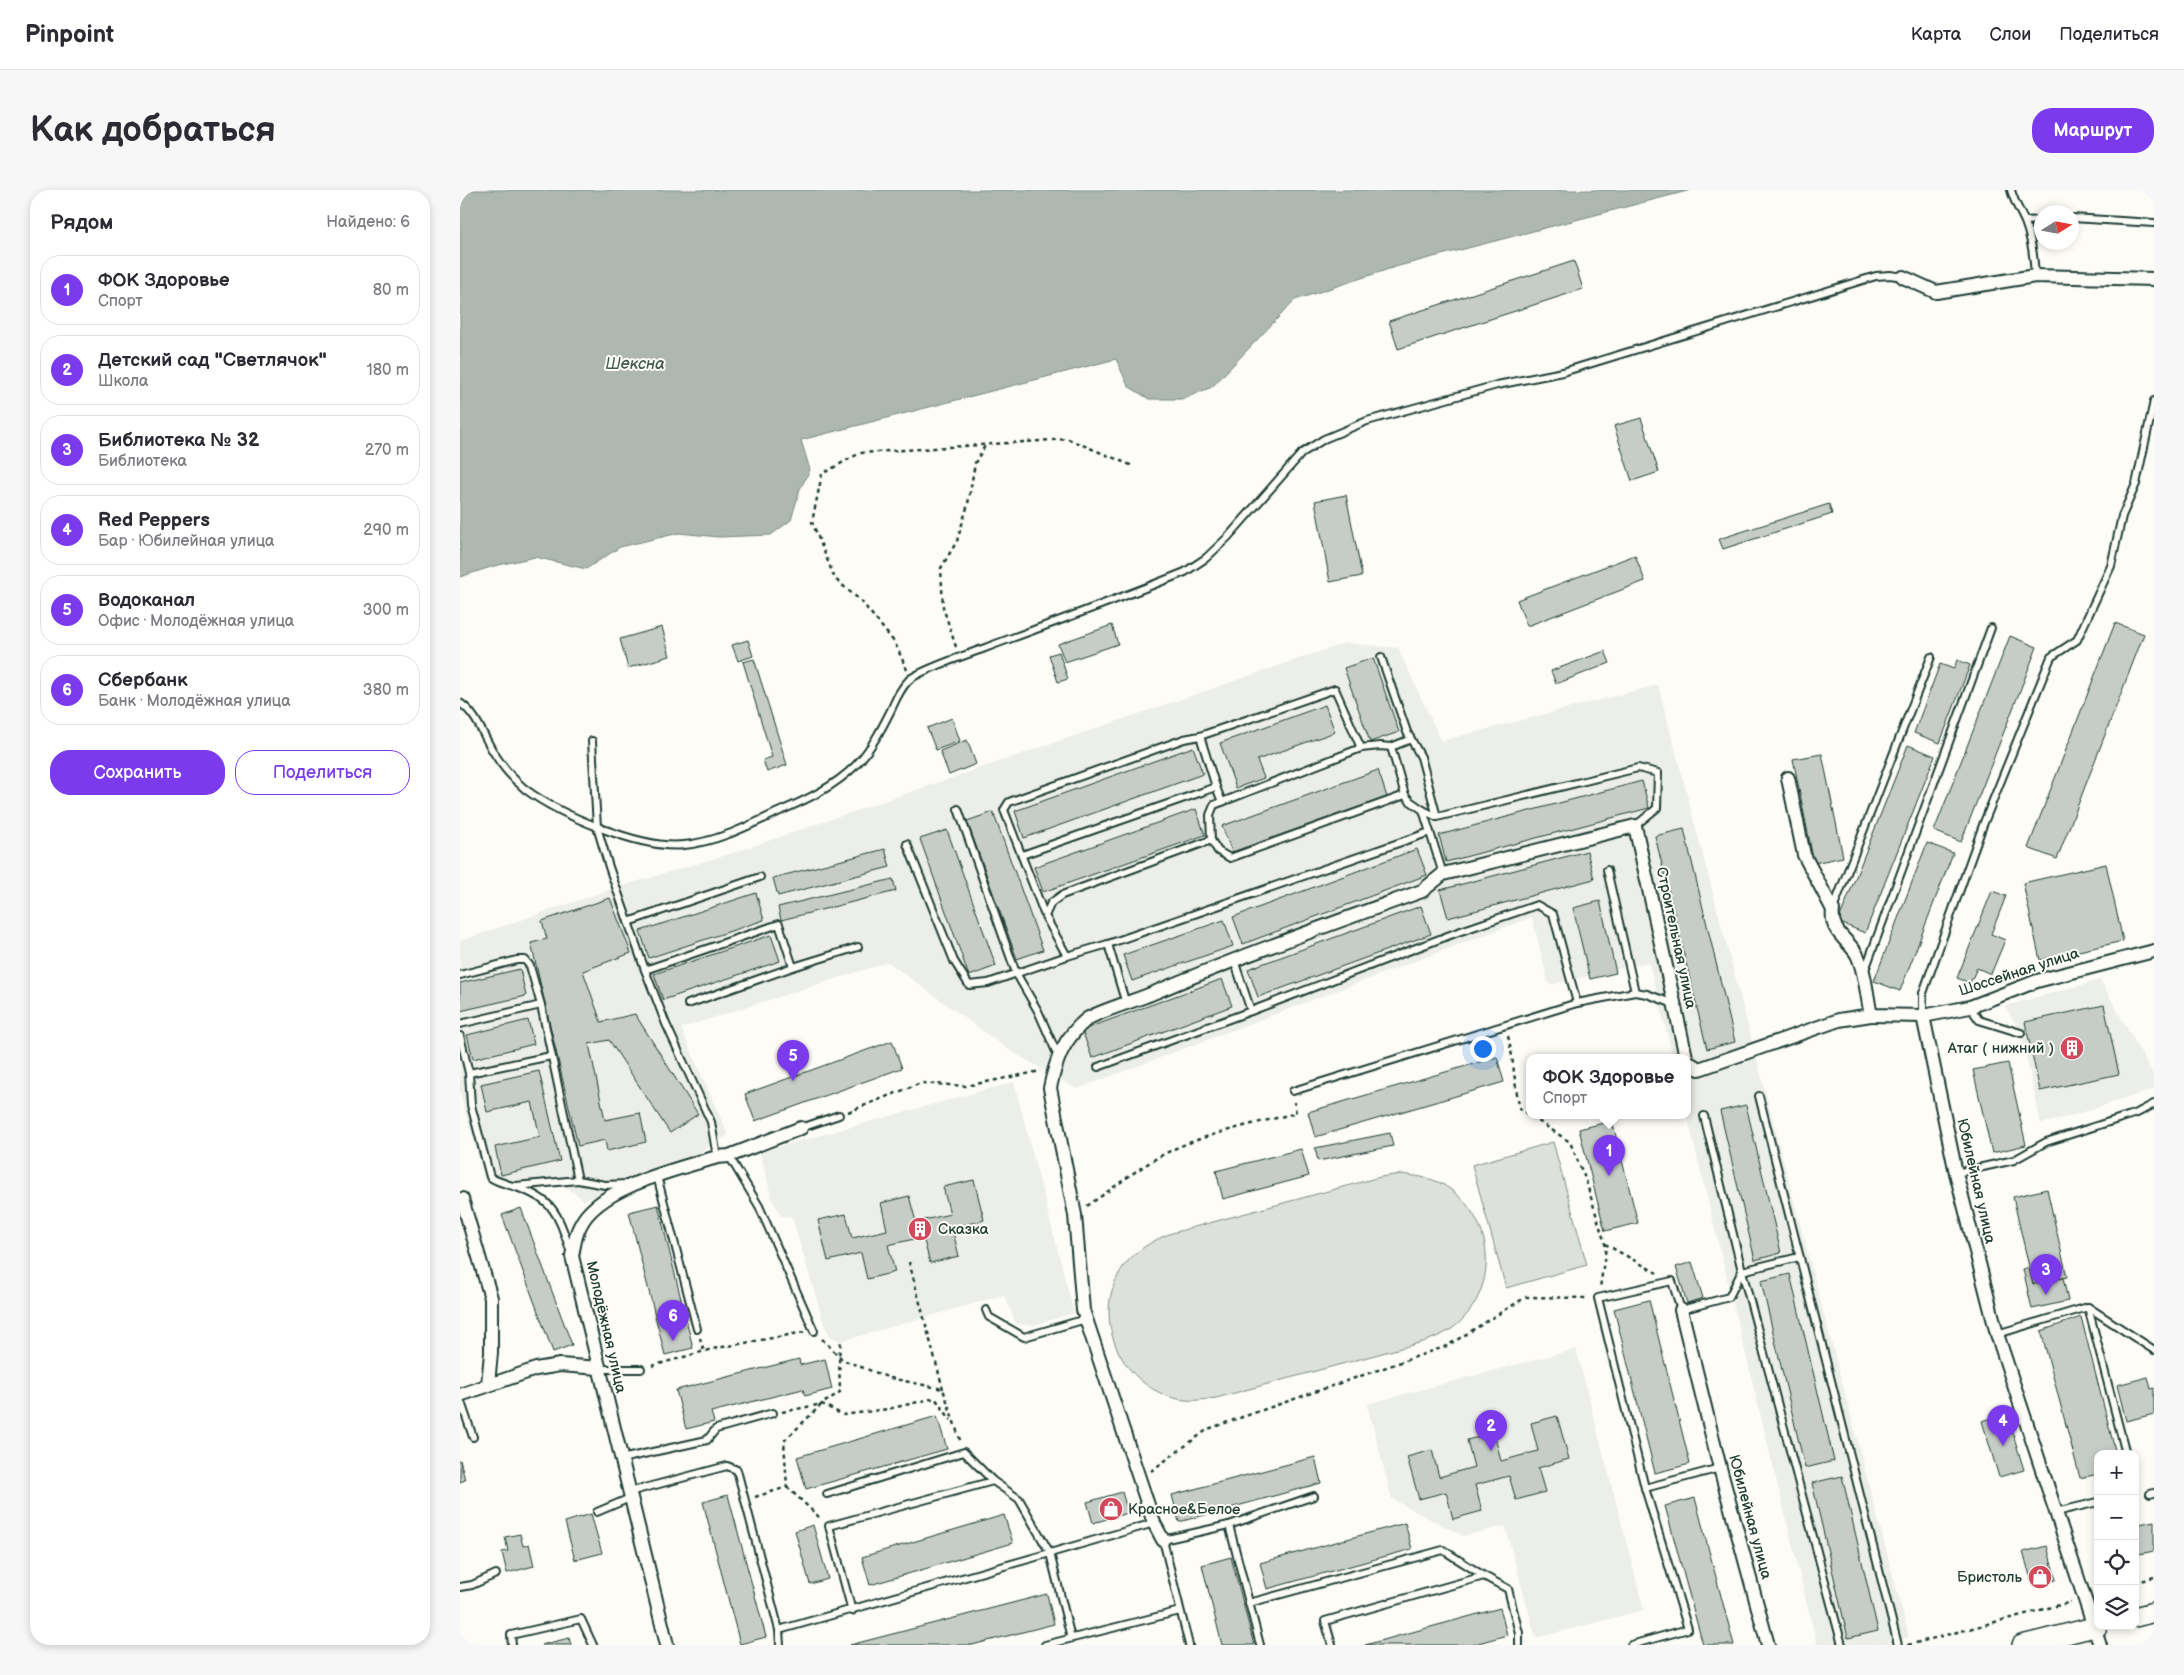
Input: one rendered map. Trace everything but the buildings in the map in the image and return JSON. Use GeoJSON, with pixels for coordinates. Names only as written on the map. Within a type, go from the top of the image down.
{"type":"FeatureCollection","features":[{"type":"Feature","properties":{"kind":"street"},"geometry":{"type":"LineString","coordinates":[[1903,277],[1936,292],[2035,276],[2154,279]]}},
{"type":"Feature","properties":{"kind":"street"},"geometry":{"type":"LineString","coordinates":[[1788,778],[1804,856],[1833,910],[1832,920],[1836,930],[1856,953],[1871,1015]]}},
{"type":"Feature","properties":{"kind":"street"},"geometry":{"type":"LineString","coordinates":[[1163,1540],[1154,1522],[1083,1310],[1075,1215],[1050,1088],[1057,1062],[1068,1038],[1089,1018],[1233,959],[1422,891],[1444,874],[1635,826]]}},
{"type":"Feature","properties":{"kind":"street","name":"Строительная улица"},"geometry":{"type":"LineString","coordinates":[[1635,826],[1685,1054]]}},
{"type":"Feature","properties":{"kind":"street","name":"Шоссейная улица"},"geometry":{"type":"LineString","coordinates":[[1924,1016],[1970,1007],[2037,981],[2154,951]]}},
{"type":"Feature","properties":{"kind":"street"},"geometry":{"type":"LineString","coordinates":[[1691,1064],[1699,1069],[1839,1020],[1871,1015],[1924,1016]]}},
{"type":"Feature","properties":{"kind":"street","name":"Юбилейная улица"},"geometry":{"type":"LineString","coordinates":[[1924,1016],[1956,1173],[1997,1334],[2094,1620]]}},
{"type":"Feature","properties":{"kind":"street","name":"Молодёжная улица"},"geometry":{"type":"LineString","coordinates":[[667,1645],[572,1256],[580,1225],[598,1203],[634,1184],[723,1157],[801,1128]]}},
{"type":"Feature","properties":{"kind":"street"},"geometry":{"type":"LineString","coordinates":[[461,1197],[491,1298],[491,1353],[488,1384]]}},
{"type":"Feature","properties":{"kind":"street","name":"Юбилейная улица"},"geometry":{"type":"LineString","coordinates":[[1682,1310],[1720,1468],[1768,1645]]}},
{"type":"Feature","properties":{"kind":"street"},"geometry":{"type":"LineString","coordinates":[[460,1395],[536,1369],[560,1365],[599,1368]]}},
{"type":"Feature","properties":{"kind":"street"},"geometry":{"type":"LineString","coordinates":[[2139,1616],[2154,1612]]}},
{"type":"Feature","properties":{"kind":"street"},"geometry":{"type":"LineString","coordinates":[[2022,1645],[2094,1627]]}},
{"type":"Feature","properties":{"kind":"street","name":"Юбилейная улица"},"geometry":{"type":"LineString","coordinates":[[2097,1630],[2100,1645]]}},
{"type":"Feature","properties":{"kind":"lane"},"geometry":{"type":"LineString","coordinates":[[2011,190],[2014,202],[2025,221],[2034,252],[2035,276]]}},
{"type":"Feature","properties":{"kind":"lane"},"geometry":{"type":"LineString","coordinates":[[2079,218],[2154,223]]}},
{"type":"Feature","properties":{"kind":"lane"},"geometry":{"type":"LineString","coordinates":[[2025,221],[2034,220]]}},
{"type":"Feature","properties":{"kind":"lane"},"geometry":{"type":"LineString","coordinates":[[460,703],[476,718],[507,772],[526,789],[548,803],[597,827],[646,841],[683,846],[706,842],[735,832],[807,799],[835,783],[855,765],[872,745],[900,690],[910,679],[960,658],[1186,572],[1206,558],[1228,537],[1302,453],[1324,439],[1367,421],[1498,385],[1563,372],[1876,276],[1890,275],[1903,277]]}},
{"type":"Feature","properties":{"kind":"lane"},"geometry":{"type":"LineString","coordinates":[[1924,1016],[1923,993],[1983,825],[2051,657],[2077,640],[2112,566],[2122,516],[2136,484],[2154,401]]}},
{"type":"Feature","properties":{"kind":"lane"},"geometry":{"type":"LineString","coordinates":[[1863,976],[1991,628]]}},
{"type":"Feature","properties":{"kind":"lane"},"geometry":{"type":"LineString","coordinates":[[1381,656],[1411,739],[1422,757],[1437,817]]}},
{"type":"Feature","properties":{"kind":"lane"},"geometry":{"type":"LineString","coordinates":[[1833,910],[1930,657]]}},
{"type":"Feature","properties":{"kind":"lane"},"geometry":{"type":"LineString","coordinates":[[1067,956],[1045,916],[1004,810],[1009,802],[1184,739],[1200,736],[1335,689],[1361,748]]}},
{"type":"Feature","properties":{"kind":"lane"},"geometry":{"type":"LineString","coordinates":[[1200,736],[1222,802]]}},
{"type":"Feature","properties":{"kind":"lane"},"geometry":{"type":"LineString","coordinates":[[1405,795],[1230,858],[1218,851],[1211,840],[1210,815],[1214,805],[1361,748],[1391,747],[1411,739]]}},
{"type":"Feature","properties":{"kind":"lane"},"geometry":{"type":"LineString","coordinates":[[592,741],[597,827],[645,970],[666,1024],[711,1122],[723,1157],[759,1206],[814,1331]]}},
{"type":"Feature","properties":{"kind":"lane"},"geometry":{"type":"LineString","coordinates":[[1391,747],[1405,795],[1423,810],[1437,817],[1638,768],[1658,773],[1657,808],[1635,826]]}},
{"type":"Feature","properties":{"kind":"lane"},"geometry":{"type":"LineString","coordinates":[[1022,855],[1216,787]]}},
{"type":"Feature","properties":{"kind":"lane"},"geometry":{"type":"LineString","coordinates":[[958,809],[1016,973],[1038,1011],[1057,1062]]}},
{"type":"Feature","properties":{"kind":"lane"},"geometry":{"type":"LineString","coordinates":[[1423,810],[1444,874]]}},
{"type":"Feature","properties":{"kind":"lane"},"geometry":{"type":"LineString","coordinates":[[907,844],[954,961],[969,985],[988,983],[1108,944],[1430,832]]}},
{"type":"Feature","properties":{"kind":"lane"},"geometry":{"type":"LineString","coordinates":[[1045,916],[1051,903],[1062,895],[1211,840]]}},
{"type":"Feature","properties":{"kind":"lane"},"geometry":{"type":"LineString","coordinates":[[1607,870],[1635,992]]}},
{"type":"Feature","properties":{"kind":"lane"},"geometry":{"type":"LineString","coordinates":[[628,922],[760,877]]}},
{"type":"Feature","properties":{"kind":"lane"},"geometry":{"type":"LineString","coordinates":[[1098,1067],[1458,932],[1537,905],[1553,914],[1578,1002]]}},
{"type":"Feature","properties":{"kind":"lane"},"geometry":{"type":"LineString","coordinates":[[645,970],[779,924],[793,967]]}},
{"type":"Feature","properties":{"kind":"lane"},"geometry":{"type":"LineString","coordinates":[[1108,944],[1126,1004]]}},
{"type":"Feature","properties":{"kind":"lane"},"geometry":{"type":"LineString","coordinates":[[688,1004],[858,946]]}},
{"type":"Feature","properties":{"kind":"lane"},"geometry":{"type":"LineString","coordinates":[[1233,959],[1251,1011]]}},
{"type":"Feature","properties":{"kind":"lane"},"geometry":{"type":"LineString","coordinates":[[460,975],[517,960],[525,960],[530,966],[541,1005],[578,1180]]}},
{"type":"Feature","properties":{"kind":"lane"},"geometry":{"type":"LineString","coordinates":[[1293,1090],[1578,1002],[1635,992],[1674,1004]]}},
{"type":"Feature","properties":{"kind":"lane"},"geometry":{"type":"LineString","coordinates":[[460,1024],[541,1005]]}},
{"type":"Feature","properties":{"kind":"lane"},"geometry":{"type":"LineString","coordinates":[[1970,1007],[1979,1020],[2021,1032]]}},
{"type":"Feature","properties":{"kind":"lane"},"geometry":{"type":"LineString","coordinates":[[460,1036],[469,1073],[471,1105],[490,1177],[499,1183],[538,1195],[549,1205],[558,1217],[572,1256]]}},
{"type":"Feature","properties":{"kind":"lane"},"geometry":{"type":"LineString","coordinates":[[469,1073],[552,1056]]}},
{"type":"Feature","properties":{"kind":"lane"},"geometry":{"type":"LineString","coordinates":[[1759,1096],[1898,1645]]}},
{"type":"Feature","properties":{"kind":"lane"},"geometry":{"type":"LineString","coordinates":[[1956,1173],[2014,1160],[2046,1142],[2137,1113],[2154,1104]]}},
{"type":"Feature","properties":{"kind":"lane"},"geometry":{"type":"LineString","coordinates":[[801,1128],[839,1115]]}},
{"type":"Feature","properties":{"kind":"lane"},"geometry":{"type":"LineString","coordinates":[[1704,1116],[1742,1271],[1842,1645]]}},
{"type":"Feature","properties":{"kind":"lane"},"geometry":{"type":"LineString","coordinates":[[658,1176],[698,1330]]}},
{"type":"Feature","properties":{"kind":"lane"},"geometry":{"type":"LineString","coordinates":[[512,1186],[578,1180],[605,1185],[634,1184]]}},
{"type":"Feature","properties":{"kind":"lane"},"geometry":{"type":"LineString","coordinates":[[1631,1645],[1688,1629],[1645,1488],[1598,1298],[1672,1281],[1682,1310],[1729,1297],[1742,1271],[1799,1257]]}},
{"type":"Feature","properties":{"kind":"lane"},"geometry":{"type":"LineString","coordinates":[[2088,1307],[2125,1450]]}},
{"type":"Feature","properties":{"kind":"lane"},"geometry":{"type":"LineString","coordinates":[[1997,1334],[2088,1307],[2154,1350]]}},
{"type":"Feature","properties":{"kind":"lane"},"geometry":{"type":"LineString","coordinates":[[986,1310],[988,1317],[1024,1337],[1086,1319]]}},
{"type":"Feature","properties":{"kind":"lane"},"geometry":{"type":"LineString","coordinates":[[599,1368],[641,1369]]}},
{"type":"Feature","properties":{"kind":"lane"},"geometry":{"type":"LineString","coordinates":[[460,1399],[473,1436]]}},
{"type":"Feature","properties":{"kind":"lane"},"geometry":{"type":"LineString","coordinates":[[621,1459],[707,1440],[716,1429],[773,1413]]}},
{"type":"Feature","properties":{"kind":"lane"},"geometry":{"type":"LineString","coordinates":[[827,1494],[964,1452],[993,1481],[1019,1499],[1050,1554],[1071,1638]]}},
{"type":"Feature","properties":{"kind":"lane"},"geometry":{"type":"LineString","coordinates":[[597,1512],[629,1495],[727,1466],[738,1470],[779,1630],[780,1645]]}},
{"type":"Feature","properties":{"kind":"lane"},"geometry":{"type":"LineString","coordinates":[[1645,1488],[1720,1468]]}},
{"type":"Feature","properties":{"kind":"lane"},"geometry":{"type":"LineString","coordinates":[[852,1611],[829,1526],[993,1481]]}},
{"type":"Feature","properties":{"kind":"lane"},"geometry":{"type":"LineString","coordinates":[[1189,1645],[1163,1540],[1229,1525],[1314,1496]]}},
{"type":"Feature","properties":{"kind":"lane"},"geometry":{"type":"LineString","coordinates":[[2056,1512],[2094,1503]]}},
{"type":"Feature","properties":{"kind":"lane"},"geometry":{"type":"LineString","coordinates":[[779,1630],[1050,1554],[1154,1522]]}},
{"type":"Feature","properties":{"kind":"lane"},"geometry":{"type":"LineString","coordinates":[[1229,1525],[1260,1645]]}},
{"type":"Feature","properties":{"kind":"lane"},"geometry":{"type":"LineString","coordinates":[[1249,1603],[1443,1550],[1508,1589],[1519,1633],[1519,1645]]}},
{"type":"Feature","properties":{"kind":"lane"},"geometry":{"type":"LineString","coordinates":[[460,1587],[472,1585],[496,1574]]}},
{"type":"Feature","properties":{"kind":"lane"},"geometry":{"type":"LineString","coordinates":[[1332,1645],[1325,1621],[1484,1576]]}},
{"type":"Feature","properties":{"kind":"lane"},"geometry":{"type":"LineString","coordinates":[[1045,1645],[1180,1611]]}},
{"type":"Feature","properties":{"kind":"lane"},"geometry":{"type":"LineString","coordinates":[[512,1645],[510,1635],[581,1619],[593,1645]]}},
{"type":"Feature","properties":{"kind":"path"},"geometry":{"type":"LineString","coordinates":[[910,679],[895,643],[861,601],[835,579],[812,522],[822,474],[860,452],[1068,438],[1133,466]]}},
{"type":"Feature","properties":{"kind":"path"},"geometry":{"type":"LineString","coordinates":[[960,658],[943,607],[941,568],[957,541],[968,504],[975,463],[986,444]]}},
{"type":"Feature","properties":{"kind":"path"},"geometry":{"type":"LineString","coordinates":[[1505,1025],[1513,1056],[1514,1084],[1520,1109],[1526,1113]]}},
{"type":"Feature","properties":{"kind":"path"},"geometry":{"type":"LineString","coordinates":[[839,1115],[921,1083],[966,1086],[1057,1062]]}},
{"type":"Feature","properties":{"kind":"path"},"geometry":{"type":"LineString","coordinates":[[1075,1215],[1157,1159],[1180,1146],[1296,1113],[1293,1090]]}},
{"type":"Feature","properties":{"kind":"path"},"geometry":{"type":"LineString","coordinates":[[1140,1478],[1208,1429],[1447,1346],[1526,1297],[1598,1298],[1602,1281],[1604,1244],[1586,1181],[1570,1142],[1535,1119]]}},
{"type":"Feature","properties":{"kind":"path"},"geometry":{"type":"LineString","coordinates":[[1604,1244],[1672,1281]]}},
{"type":"Feature","properties":{"kind":"path"},"geometry":{"type":"LineString","coordinates":[[908,1262],[953,1422],[964,1452]]}},
{"type":"Feature","properties":{"kind":"path"},"geometry":{"type":"LineString","coordinates":[[698,1330],[704,1352]]}},
{"type":"Feature","properties":{"kind":"path"},"geometry":{"type":"LineString","coordinates":[[641,1369],[704,1352],[814,1331],[843,1360],[890,1378],[943,1388]]}},
{"type":"Feature","properties":{"kind":"path"},"geometry":{"type":"LineString","coordinates":[[829,1526],[788,1487],[784,1441],[822,1404],[840,1392],[839,1356],[841,1341]]}},
{"type":"Feature","properties":{"kind":"path"},"geometry":{"type":"LineString","coordinates":[[773,1413],[822,1404],[843,1415],[888,1409],[935,1398],[953,1422]]}},
{"type":"Feature","properties":{"kind":"path"},"geometry":{"type":"LineString","coordinates":[[746,1500],[788,1487]]}},
{"type":"Feature","properties":{"kind":"path"},"geometry":{"type":"LineString","coordinates":[[2139,1582],[2154,1577]]}},
{"type":"Feature","properties":{"kind":"path"},"geometry":{"type":"LineString","coordinates":[[1906,1645],[2071,1602]]}},
{"type":"Feature","properties":{"kind":"shaded area"},"geometry":{"type":"Polygon","coordinates":[[[1345,643],[1398,648],[1441,741],[1658,685],[1909,1637],[1883,1645],[1817,1645],[1688,1119],[1691,1119],[1691,1054],[1672,1054],[1649,962],[1549,985],[1532,917],[1077,1089],[1009,1050],[888,962],[681,1028],[728,1135],[654,1181],[583,1200],[565,1186],[512,1186],[490,1177],[485,1181],[460,1092],[460,941],[609,890],[733,853],[1345,643]]]}},
{"type":"Feature","properties":{"kind":"shaded area"},"geometry":{"type":"Polygon","coordinates":[[[2100,980],[2154,1076],[2154,1089],[2041,1124],[2021,1033],[2005,1006],[2100,980]]]}},
{"type":"Feature","properties":{"kind":"shaded area"},"geometry":{"type":"Polygon","coordinates":[[[1014,1082],[1074,1313],[1034,1325],[1016,1324],[1004,1295],[841,1341],[831,1337],[824,1324],[792,1217],[781,1216],[772,1199],[760,1152],[1014,1082]]]}},
{"type":"Feature","properties":{"kind":"shaded area"},"geometry":{"type":"Polygon","coordinates":[[[1553,1142],[1587,1265],[1506,1288],[1472,1165],[1553,1142]]]}},
{"type":"Feature","properties":{"kind":"shaded area"},"geometry":{"type":"Polygon","coordinates":[[[1401,1174],[1427,1178],[1442,1184],[1459,1196],[1472,1212],[1481,1229],[1486,1248],[1486,1268],[1482,1287],[1473,1305],[1452,1329],[1423,1342],[1216,1398],[1190,1400],[1174,1398],[1155,1390],[1138,1378],[1125,1363],[1116,1345],[1110,1326],[1109,1306],[1113,1286],[1123,1267],[1145,1246],[1172,1233],[1380,1177],[1401,1174]]]}},
{"type":"Feature","properties":{"kind":"shaded area"},"geometry":{"type":"Polygon","coordinates":[[[1576,1349],[1644,1610],[1536,1638],[1505,1526],[1463,1536],[1392,1499],[1367,1404],[1576,1349]]]}},
{"type":"Feature","properties":{"kind":"water","name":"Шексна"},"geometry":{"type":"Polygon","coordinates":[[[460,190],[1691,190],[1395,267],[1295,300],[1212,387],[1183,399],[1149,399],[1128,386],[1116,359],[801,440],[810,470],[800,489],[791,520],[771,535],[719,537],[679,533],[620,547],[586,569],[535,557],[494,566],[460,577],[460,190]]]}},
{"type":"Feature","properties":{"kind":"place","name":"Атаг ( нижний )"},"geometry":{"type":"Point","coordinates":[2072,1048]}},
{"type":"Feature","properties":{"kind":"place","name":"Водоканал"},"geometry":{"type":"Point","coordinates":[793,1081]}},
{"type":"Feature","properties":{"kind":"place","name":"ФОК Здоровье"},"geometry":{"type":"Point","coordinates":[1609,1176]}},
{"type":"Feature","properties":{"kind":"place","name":"Сказка"},"geometry":{"type":"Point","coordinates":[920,1229]}},
{"type":"Feature","properties":{"kind":"place","name":"Библиотека № 32"},"geometry":{"type":"Point","coordinates":[2046,1295]}},
{"type":"Feature","properties":{"kind":"place","name":"Сбербанк"},"geometry":{"type":"Point","coordinates":[673,1341]}},
{"type":"Feature","properties":{"kind":"place","name":"Red Peppers"},"geometry":{"type":"Point","coordinates":[2003,1446]}},
{"type":"Feature","properties":{"kind":"place","name":"Детский сад \"Светлячок\""},"geometry":{"type":"Point","coordinates":[1491,1451]}},
{"type":"Feature","properties":{"kind":"place","name":"Красное&Белое"},"geometry":{"type":"Point","coordinates":[1111,1509]}},
{"type":"Feature","properties":{"kind":"place","name":"Бристоль"},"geometry":{"type":"Point","coordinates":[2040,1577]}}]}
